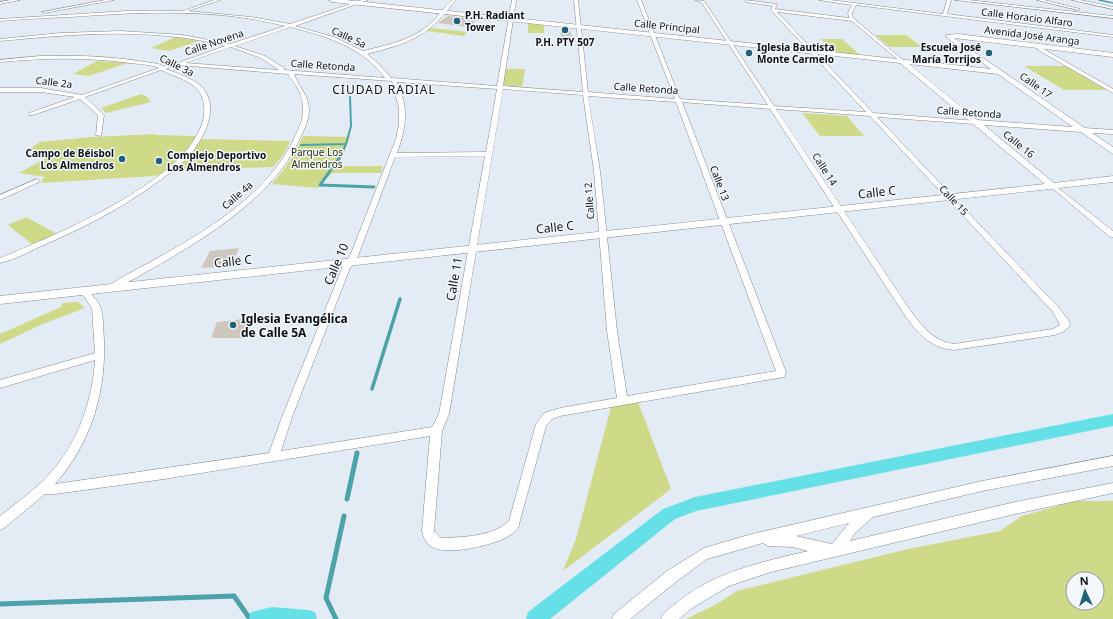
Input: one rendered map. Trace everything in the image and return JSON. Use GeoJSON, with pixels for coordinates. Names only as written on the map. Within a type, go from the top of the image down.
{"type":"FeatureCollection","features":[{"type":"Feature","properties":{"kind":"street"},"geometry":{"type":"LineString","coordinates":[[0,3],[18,0]]}},
{"type":"Feature","properties":{"kind":"street"},"geometry":{"type":"LineString","coordinates":[[2,20],[112,0]]}},
{"type":"Feature","properties":{"kind":"street"},"geometry":{"type":"LineString","coordinates":[[180,13],[218,0]]}},
{"type":"Feature","properties":{"kind":"street","name":"Calle Principal"},"geometry":{"type":"LineString","coordinates":[[332,0],[999,72]]}},
{"type":"Feature","properties":{"kind":"street","name":"Calle Novena"},"geometry":{"type":"LineString","coordinates":[[32,114],[81,96],[366,0]]}},
{"type":"Feature","properties":{"kind":"street"},"geometry":{"type":"LineString","coordinates":[[363,53],[396,43],[423,31],[434,22],[454,0]]}},
{"type":"Feature","properties":{"kind":"street","name":"Calle 11"},"geometry":{"type":"LineString","coordinates":[[514,0],[444,414],[436,431],[428,531],[433,542],[449,544],[492,537],[510,530],[514,524],[541,424],[544,419],[560,412],[623,400]]}},
{"type":"Feature","properties":{"kind":"street","name":"Calle 12"},"geometry":{"type":"LineString","coordinates":[[576,0],[587,94],[587,109],[597,171],[612,331],[623,400]]}},
{"type":"Feature","properties":{"kind":"street","name":"Calle 13"},"geometry":{"type":"LineString","coordinates":[[623,400],[780,374],[781,372],[738,252],[724,222],[654,34],[639,0]]}},
{"type":"Feature","properties":{"kind":"street","name":"Calle 14"},"geometry":{"type":"LineString","coordinates":[[699,0],[731,43],[907,312],[924,334],[938,344]]}},
{"type":"Feature","properties":{"kind":"street","name":"Calle Horacio Alfaro"},"geometry":{"type":"LineString","coordinates":[[821,0],[1113,36]]}},
{"type":"Feature","properties":{"kind":"street"},"geometry":{"type":"LineString","coordinates":[[945,15],[949,0]]}},
{"type":"Feature","properties":{"kind":"street"},"geometry":{"type":"LineString","coordinates":[[958,0],[1113,17]]}},
{"type":"Feature","properties":{"kind":"street"},"geometry":{"type":"LineString","coordinates":[[1039,0],[1113,17]]}},
{"type":"Feature","properties":{"kind":"street"},"geometry":{"type":"LineString","coordinates":[[1074,0],[1113,8]]}},
{"type":"Feature","properties":{"kind":"street","name":"Calle 15"},"geometry":{"type":"LineString","coordinates":[[746,1],[776,5],[773,10],[951,197],[1056,310],[1064,321],[1062,329],[1055,332],[954,347],[938,344]]}},
{"type":"Feature","properties":{"kind":"street"},"geometry":{"type":"LineString","coordinates":[[853,20],[850,13],[855,4]]}},
{"type":"Feature","properties":{"kind":"street"},"geometry":{"type":"LineString","coordinates":[[773,10],[853,20]]}},
{"type":"Feature","properties":{"kind":"street","name":"Calle 5a"},"geometry":{"type":"LineString","coordinates":[[2,20],[110,13],[180,13],[242,17],[291,25],[325,35],[363,53],[377,64],[392,80]]}},
{"type":"Feature","properties":{"kind":"street","name":"Calle 16"},"geometry":{"type":"LineString","coordinates":[[853,20],[1113,235]]}},
{"type":"Feature","properties":{"kind":"street"},"geometry":{"type":"LineString","coordinates":[[0,40],[61,35],[141,34],[184,37],[230,46],[270,60],[282,69],[281,72]]}},
{"type":"Feature","properties":{"kind":"street","name":"Avenida José Aranga"},"geometry":{"type":"LineString","coordinates":[[948,36],[1113,55]]}},
{"type":"Feature","properties":{"kind":"street","name":"Calle 17"},"geometry":{"type":"LineString","coordinates":[[948,36],[1113,151]]}},
{"type":"Feature","properties":{"kind":"street"},"geometry":{"type":"LineString","coordinates":[[1036,45],[1040,49],[1113,91]]}},
{"type":"Feature","properties":{"kind":"street","name":"Calle 3a"},"geometry":{"type":"LineString","coordinates":[[0,61],[50,58],[90,58],[140,62],[160,66],[162,69],[192,83],[201,91],[208,111],[205,121],[192,148],[180,161],[162,175],[102,214],[0,261]]}},
{"type":"Feature","properties":{"kind":"street","name":"Calle Retonda"},"geometry":{"type":"LineString","coordinates":[[177,64],[1113,132]]}},
{"type":"Feature","properties":{"kind":"street","name":"Calle 4a"},"geometry":{"type":"LineString","coordinates":[[113,287],[198,238],[233,212],[270,179],[297,143],[305,117],[306,104],[297,83],[291,75],[292,73]]}},
{"type":"Feature","properties":{"kind":"street","name":"Calle 10"},"geometry":{"type":"LineString","coordinates":[[274,455],[287,417],[346,268],[350,262],[393,155],[402,127],[400,98],[392,80]]}},
{"type":"Feature","properties":{"kind":"street","name":"Calle 2a"},"geometry":{"type":"LineString","coordinates":[[0,90],[41,90],[81,96],[96,108],[101,115],[99,135]]}},
{"type":"Feature","properties":{"kind":"street"},"geometry":{"type":"LineString","coordinates":[[393,155],[488,154]]}},
{"type":"Feature","properties":{"kind":"street","name":"Calle C"},"geometry":{"type":"LineString","coordinates":[[0,300],[1113,179]]}},
{"type":"Feature","properties":{"kind":"street"},"geometry":{"type":"LineString","coordinates":[[0,198],[37,181]]}},
{"type":"Feature","properties":{"kind":"street"},"geometry":{"type":"LineString","coordinates":[[0,524],[43,489],[58,472],[69,456],[84,428],[96,394],[100,355],[95,306],[84,291]]}},
{"type":"Feature","properties":{"kind":"street"},"geometry":{"type":"LineString","coordinates":[[0,384],[100,355]]}},
{"type":"Feature","properties":{"kind":"street"},"geometry":{"type":"LineString","coordinates":[[43,489],[55,489],[164,474],[274,455],[436,431]]}},
{"type":"Feature","properties":{"kind":"street"},"geometry":{"type":"LineString","coordinates":[[619,619],[672,576],[704,554],[752,540],[982,486],[1113,460]]}},
{"type":"Feature","properties":{"kind":"street"},"geometry":{"type":"LineString","coordinates":[[668,619],[687,603],[726,580],[771,566],[1038,503],[1113,488]]}},
{"type":"Feature","properties":{"kind":"street"},"geometry":{"type":"LineString","coordinates":[[835,551],[851,529],[872,512]]}},
{"type":"Feature","properties":{"kind":"street"},"geometry":{"type":"LineString","coordinates":[[752,540],[772,539],[793,541],[835,551]]}},
{"type":"Feature","properties":{"kind":"green space"},"geometry":{"type":"Polygon","coordinates":[[[528,22],[544,25],[544,33],[528,33],[528,22]]]}},
{"type":"Feature","properties":{"kind":"green space"},"geometry":{"type":"Polygon","coordinates":[[[431,28],[467,32],[464,36],[427,31],[431,28]]]}},
{"type":"Feature","properties":{"kind":"green space"},"geometry":{"type":"Polygon","coordinates":[[[875,35],[906,35],[922,47],[890,47],[875,35]]]}},
{"type":"Feature","properties":{"kind":"green space"},"geometry":{"type":"Polygon","coordinates":[[[176,37],[199,41],[169,51],[151,48],[176,37]]]}},
{"type":"Feature","properties":{"kind":"green space"},"geometry":{"type":"Polygon","coordinates":[[[821,39],[842,39],[860,55],[835,53],[821,39]]]}},
{"type":"Feature","properties":{"kind":"green space"},"geometry":{"type":"Polygon","coordinates":[[[97,61],[128,63],[89,76],[73,74],[97,61]]]}},
{"type":"Feature","properties":{"kind":"green space"},"geometry":{"type":"Polygon","coordinates":[[[1024,66],[1066,66],[1110,90],[1064,90],[1024,66]]]}},
{"type":"Feature","properties":{"kind":"green space"},"geometry":{"type":"Polygon","coordinates":[[[506,69],[525,69],[522,87],[503,85],[506,69]]]}},
{"type":"Feature","properties":{"kind":"green space"},"geometry":{"type":"Polygon","coordinates":[[[141,94],[146,96],[151,102],[106,113],[101,108],[141,94]]]}},
{"type":"Feature","properties":{"kind":"green space"},"geometry":{"type":"Polygon","coordinates":[[[802,113],[847,116],[864,136],[820,136],[802,113]]]}},
{"type":"Feature","properties":{"kind":"green space","name":"Complejo Deportivo Los Almendros"},"geometry":{"type":"Polygon","coordinates":[[[156,134],[194,136],[201,139],[290,141],[284,154],[273,167],[174,170],[154,176],[40,183],[45,177],[19,173],[53,154],[28,150],[40,142],[92,137],[156,134]]]}},
{"type":"Feature","properties":{"kind":"green space","name":"Parque Los Almendros"},"geometry":{"type":"Polygon","coordinates":[[[303,136],[350,137],[338,166],[383,166],[381,173],[332,173],[318,188],[272,184],[289,162],[303,136]]]}},
{"type":"Feature","properties":{"kind":"green space"},"geometry":{"type":"Polygon","coordinates":[[[26,217],[57,234],[33,245],[8,225],[26,217]]]}},
{"type":"Feature","properties":{"kind":"green space"},"geometry":{"type":"Polygon","coordinates":[[[78,302],[85,308],[45,323],[0,344],[0,334],[61,307],[63,303],[78,302]]]}},
{"type":"Feature","properties":{"kind":"green space"},"geometry":{"type":"Polygon","coordinates":[[[638,402],[671,489],[563,571],[576,539],[611,407],[638,402]]]}},
{"type":"Feature","properties":{"kind":"green space"},"geometry":{"type":"Polygon","coordinates":[[[1075,501],[1113,501],[1113,619],[686,619],[717,604],[737,591],[908,549],[1000,531],[1022,516],[1075,501]]]}},
{"type":"Feature","properties":{"kind":"building","name":"P.H. Radiant Tower"},"geometry":{"type":"Polygon","coordinates":[[[448,16],[479,19],[468,27],[438,23],[448,16]]]}},
{"type":"Feature","properties":{"kind":"building","name":"P.H. PTY 507"},"geometry":{"type":"Polygon","coordinates":[[[560,28],[570,29],[572,38],[561,38],[560,28]]]}},
{"type":"Feature","properties":{"kind":"building"},"geometry":{"type":"Polygon","coordinates":[[[239,248],[231,266],[201,268],[210,251],[239,248]]]}},
{"type":"Feature","properties":{"kind":"building","name":"Iglesia Evangélica de Calle 5A"},"geometry":{"type":"Polygon","coordinates":[[[252,318],[250,328],[245,338],[211,338],[217,322],[252,318]]]}},
{"type":"Feature","properties":{"kind":"waterway"},"geometry":{"type":"LineString","coordinates":[[1099,0],[1113,3]]}},
{"type":"Feature","properties":{"kind":"waterway"},"geometry":{"type":"LineString","coordinates":[[346,144],[351,126],[350,97]]}},
{"type":"Feature","properties":{"kind":"waterway"},"geometry":{"type":"LineString","coordinates":[[301,145],[346,144]]}},
{"type":"Feature","properties":{"kind":"waterway"},"geometry":{"type":"LineString","coordinates":[[340,158],[346,144]]}},
{"type":"Feature","properties":{"kind":"waterway"},"geometry":{"type":"LineString","coordinates":[[340,157],[320,185],[374,187]]}},
{"type":"Feature","properties":{"kind":"waterway"},"geometry":{"type":"LineString","coordinates":[[372,389],[400,299]]}},
{"type":"Feature","properties":{"kind":"waterway"},"geometry":{"type":"LineString","coordinates":[[535,619],[669,514],[695,504],[1113,420]]}},
{"type":"Feature","properties":{"kind":"waterway"},"geometry":{"type":"LineString","coordinates":[[347,499],[357,453]]}},
{"type":"Feature","properties":{"kind":"waterway"},"geometry":{"type":"LineString","coordinates":[[336,619],[326,598],[344,516]]}},
{"type":"Feature","properties":{"kind":"waterway"},"geometry":{"type":"LineString","coordinates":[[0,604],[234,596],[250,619]]}},
{"type":"Feature","properties":{"kind":"waterway"},"geometry":{"type":"LineString","coordinates":[[258,619],[272,616],[308,619]]}},
{"type":"Feature","properties":{"kind":"place","name":"P.H. Radiant Tower"},"geometry":{"type":"Point","coordinates":[457,21]}},
{"type":"Feature","properties":{"kind":"place","name":"P.H. PTY 507"},"geometry":{"type":"Point","coordinates":[565,30]}},
{"type":"Feature","properties":{"kind":"place","name":"Iglesia Bautista Monte Carmelo"},"geometry":{"type":"Point","coordinates":[749,53]}},
{"type":"Feature","properties":{"kind":"place","name":"Escuela José María Torrijos"},"geometry":{"type":"Point","coordinates":[989,53]}},
{"type":"Feature","properties":{"kind":"place","name":"Campo de Béisbol Los Almendros"},"geometry":{"type":"Point","coordinates":[122,159]}},
{"type":"Feature","properties":{"kind":"place","name":"Complejo Deportivo Los Almendros"},"geometry":{"type":"Point","coordinates":[159,161]}},
{"type":"Feature","properties":{"kind":"place","name":"Iglesia Evangélica de Calle 5A"},"geometry":{"type":"Point","coordinates":[233,325]}},
{"type":"Feature","properties":{"kind":"district","name":"CIUDAD RADIAL"},"geometry":{"type":"Point","coordinates":[384,89]}}]}
